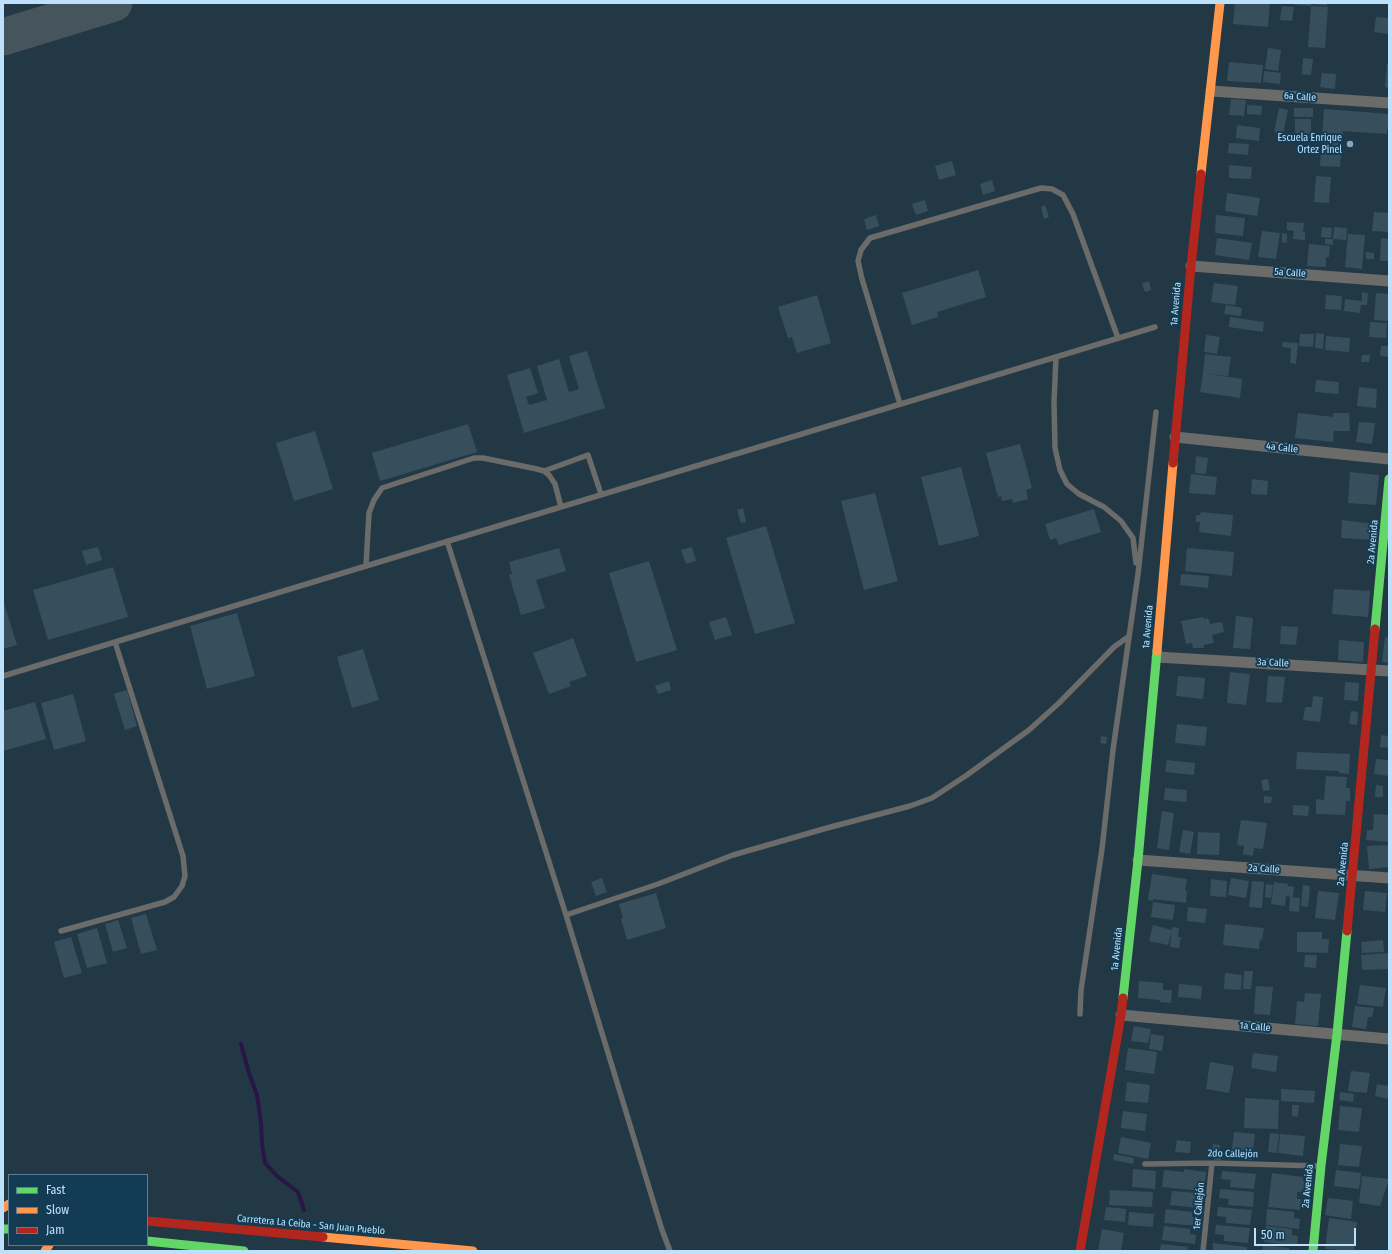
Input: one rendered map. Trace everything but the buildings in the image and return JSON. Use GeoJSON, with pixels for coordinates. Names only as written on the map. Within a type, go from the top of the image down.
{"type":"FeatureCollection","features":[{"type":"Feature","properties":{"kind":"street","name":"1a Avenida"},"geometry":{"type":"LineString","coordinates":[[1080,1251],[1121,1016],[1138,860],[1157,657],[1191,266],[1220,3]]}},
{"type":"Feature","properties":{"kind":"street","name":"6a Calle"},"geometry":{"type":"LineString","coordinates":[[1211,91],[1389,103]]}},
{"type":"Feature","properties":{"kind":"street","name":"5a Calle"},"geometry":{"type":"LineString","coordinates":[[1191,266],[1389,281]]}},
{"type":"Feature","properties":{"kind":"street","name":"4a Calle"},"geometry":{"type":"LineString","coordinates":[[1175,437],[1389,459]]}},
{"type":"Feature","properties":{"kind":"street","name":"2a Avenida"},"geometry":{"type":"LineString","coordinates":[[1313,1251],[1353,875],[1373,669],[1389,479]]}},
{"type":"Feature","properties":{"kind":"street","name":"3a Calle"},"geometry":{"type":"LineString","coordinates":[[1157,657],[1389,671]]}},
{"type":"Feature","properties":{"kind":"street","name":"2a Calle"},"geometry":{"type":"LineString","coordinates":[[1138,860],[1389,878]]}},
{"type":"Feature","properties":{"kind":"street","name":"1a Calle"},"geometry":{"type":"LineString","coordinates":[[1121,1016],[1389,1039]]}},
{"type":"Feature","properties":{"kind":"street","name":"Carretera La Ceiba - San Juan Pueblo"},"geometry":{"type":"LineString","coordinates":[[148,1221],[473,1251]]}},
{"type":"Feature","properties":{"kind":"street"},"geometry":{"type":"LineString","coordinates":[[148,1242],[244,1251]]}},
{"type":"Feature","properties":{"kind":"lane"},"geometry":{"type":"LineString","coordinates":[[900,404],[862,279],[858,261],[861,250],[870,238],[1042,188],[1052,189],[1063,195],[1073,214],[1118,338]]}},
{"type":"Feature","properties":{"kind":"lane"},"geometry":{"type":"LineString","coordinates":[[3,676],[1155,327]]}},
{"type":"Feature","properties":{"kind":"lane"},"geometry":{"type":"LineString","coordinates":[[1056,357],[1054,402],[1055,448],[1060,470],[1067,484],[1079,494],[1104,508],[1121,521],[1133,538],[1138,574]]}},
{"type":"Feature","properties":{"kind":"lane"},"geometry":{"type":"LineString","coordinates":[[1080,1014],[1081,990],[1089,946],[1113,750],[1138,574],[1156,412]]}},
{"type":"Feature","properties":{"kind":"lane"},"geometry":{"type":"LineString","coordinates":[[544,471],[588,455],[601,494]]}},
{"type":"Feature","properties":{"kind":"lane"},"geometry":{"type":"LineString","coordinates":[[366,565],[370,513],[374,500],[382,488],[474,458],[483,458],[544,471],[549,475],[555,484],[561,507]]}},
{"type":"Feature","properties":{"kind":"lane"},"geometry":{"type":"LineString","coordinates":[[447,541],[566,915],[662,1230],[670,1251]]}},
{"type":"Feature","properties":{"kind":"lane"},"geometry":{"type":"LineString","coordinates":[[566,915],[658,884],[733,855],[910,806],[932,798],[967,775],[1029,730],[1114,647],[1128,637]]}},
{"type":"Feature","properties":{"kind":"lane"},"geometry":{"type":"LineString","coordinates":[[61,931],[165,902],[174,897],[182,886],[185,876],[183,856],[115,642]]}},
{"type":"Feature","properties":{"kind":"lane","name":"2do Callejón"},"geometry":{"type":"LineString","coordinates":[[1145,1164],[1212,1163],[1321,1166]]}},
{"type":"Feature","properties":{"kind":"lane","name":"1er Callejón"},"geometry":{"type":"LineString","coordinates":[[1203,1251],[1212,1163]]}},
{"type":"Feature","properties":{"kind":"waterway"},"geometry":{"type":"LineString","coordinates":[[241,1044],[257,1095],[265,1163],[277,1176],[298,1192],[304,1210]]}},
{"type":"Feature","properties":{"kind":"taxiway"},"geometry":{"type":"LineString","coordinates":[[3,37],[114,3]]}},
{"type":"Feature","properties":{"kind":"traffic: fast"},"geometry":{"type":"LineString","coordinates":[[1375,629],[1389,479]]}},
{"type":"Feature","properties":{"kind":"traffic: fast"},"geometry":{"type":"LineString","coordinates":[[1123,998],[1138,860],[1157,651]]}},
{"type":"Feature","properties":{"kind":"traffic: fast"},"geometry":{"type":"LineString","coordinates":[[1313,1251],[1347,931]]}},
{"type":"Feature","properties":{"kind":"traffic: fast"},"geometry":{"type":"LineString","coordinates":[[3,1229],[8,1229]]}},
{"type":"Feature","properties":{"kind":"traffic: fast"},"geometry":{"type":"LineString","coordinates":[[148,1241],[244,1251]]}},
{"type":"Feature","properties":{"kind":"traffic: slow"},"geometry":{"type":"LineString","coordinates":[[1201,174],[1220,3]]}},
{"type":"Feature","properties":{"kind":"traffic: slow"},"geometry":{"type":"LineString","coordinates":[[1157,651],[1173,463]]}},
{"type":"Feature","properties":{"kind":"traffic: slow"},"geometry":{"type":"LineString","coordinates":[[3,1208],[8,1205]]}},
{"type":"Feature","properties":{"kind":"traffic: slow"},"geometry":{"type":"LineString","coordinates":[[323,1237],[473,1251]]}},
{"type":"Feature","properties":{"kind":"traffic: slow"},"geometry":{"type":"LineString","coordinates":[[45,1251],[48,1246]]}},
{"type":"Feature","properties":{"kind":"traffic: jam"},"geometry":{"type":"LineString","coordinates":[[1173,463],[1201,174]]}},
{"type":"Feature","properties":{"kind":"traffic: jam"},"geometry":{"type":"LineString","coordinates":[[1347,931],[1375,629]]}},
{"type":"Feature","properties":{"kind":"traffic: jam"},"geometry":{"type":"LineString","coordinates":[[1080,1251],[1123,998]]}},
{"type":"Feature","properties":{"kind":"traffic: jam"},"geometry":{"type":"LineString","coordinates":[[148,1221],[323,1237]]}},
{"type":"Feature","properties":{"kind":"place","name":"Escuela Enrique Ortez Pinel"},"geometry":{"type":"Point","coordinates":[1350,144]}}]}
